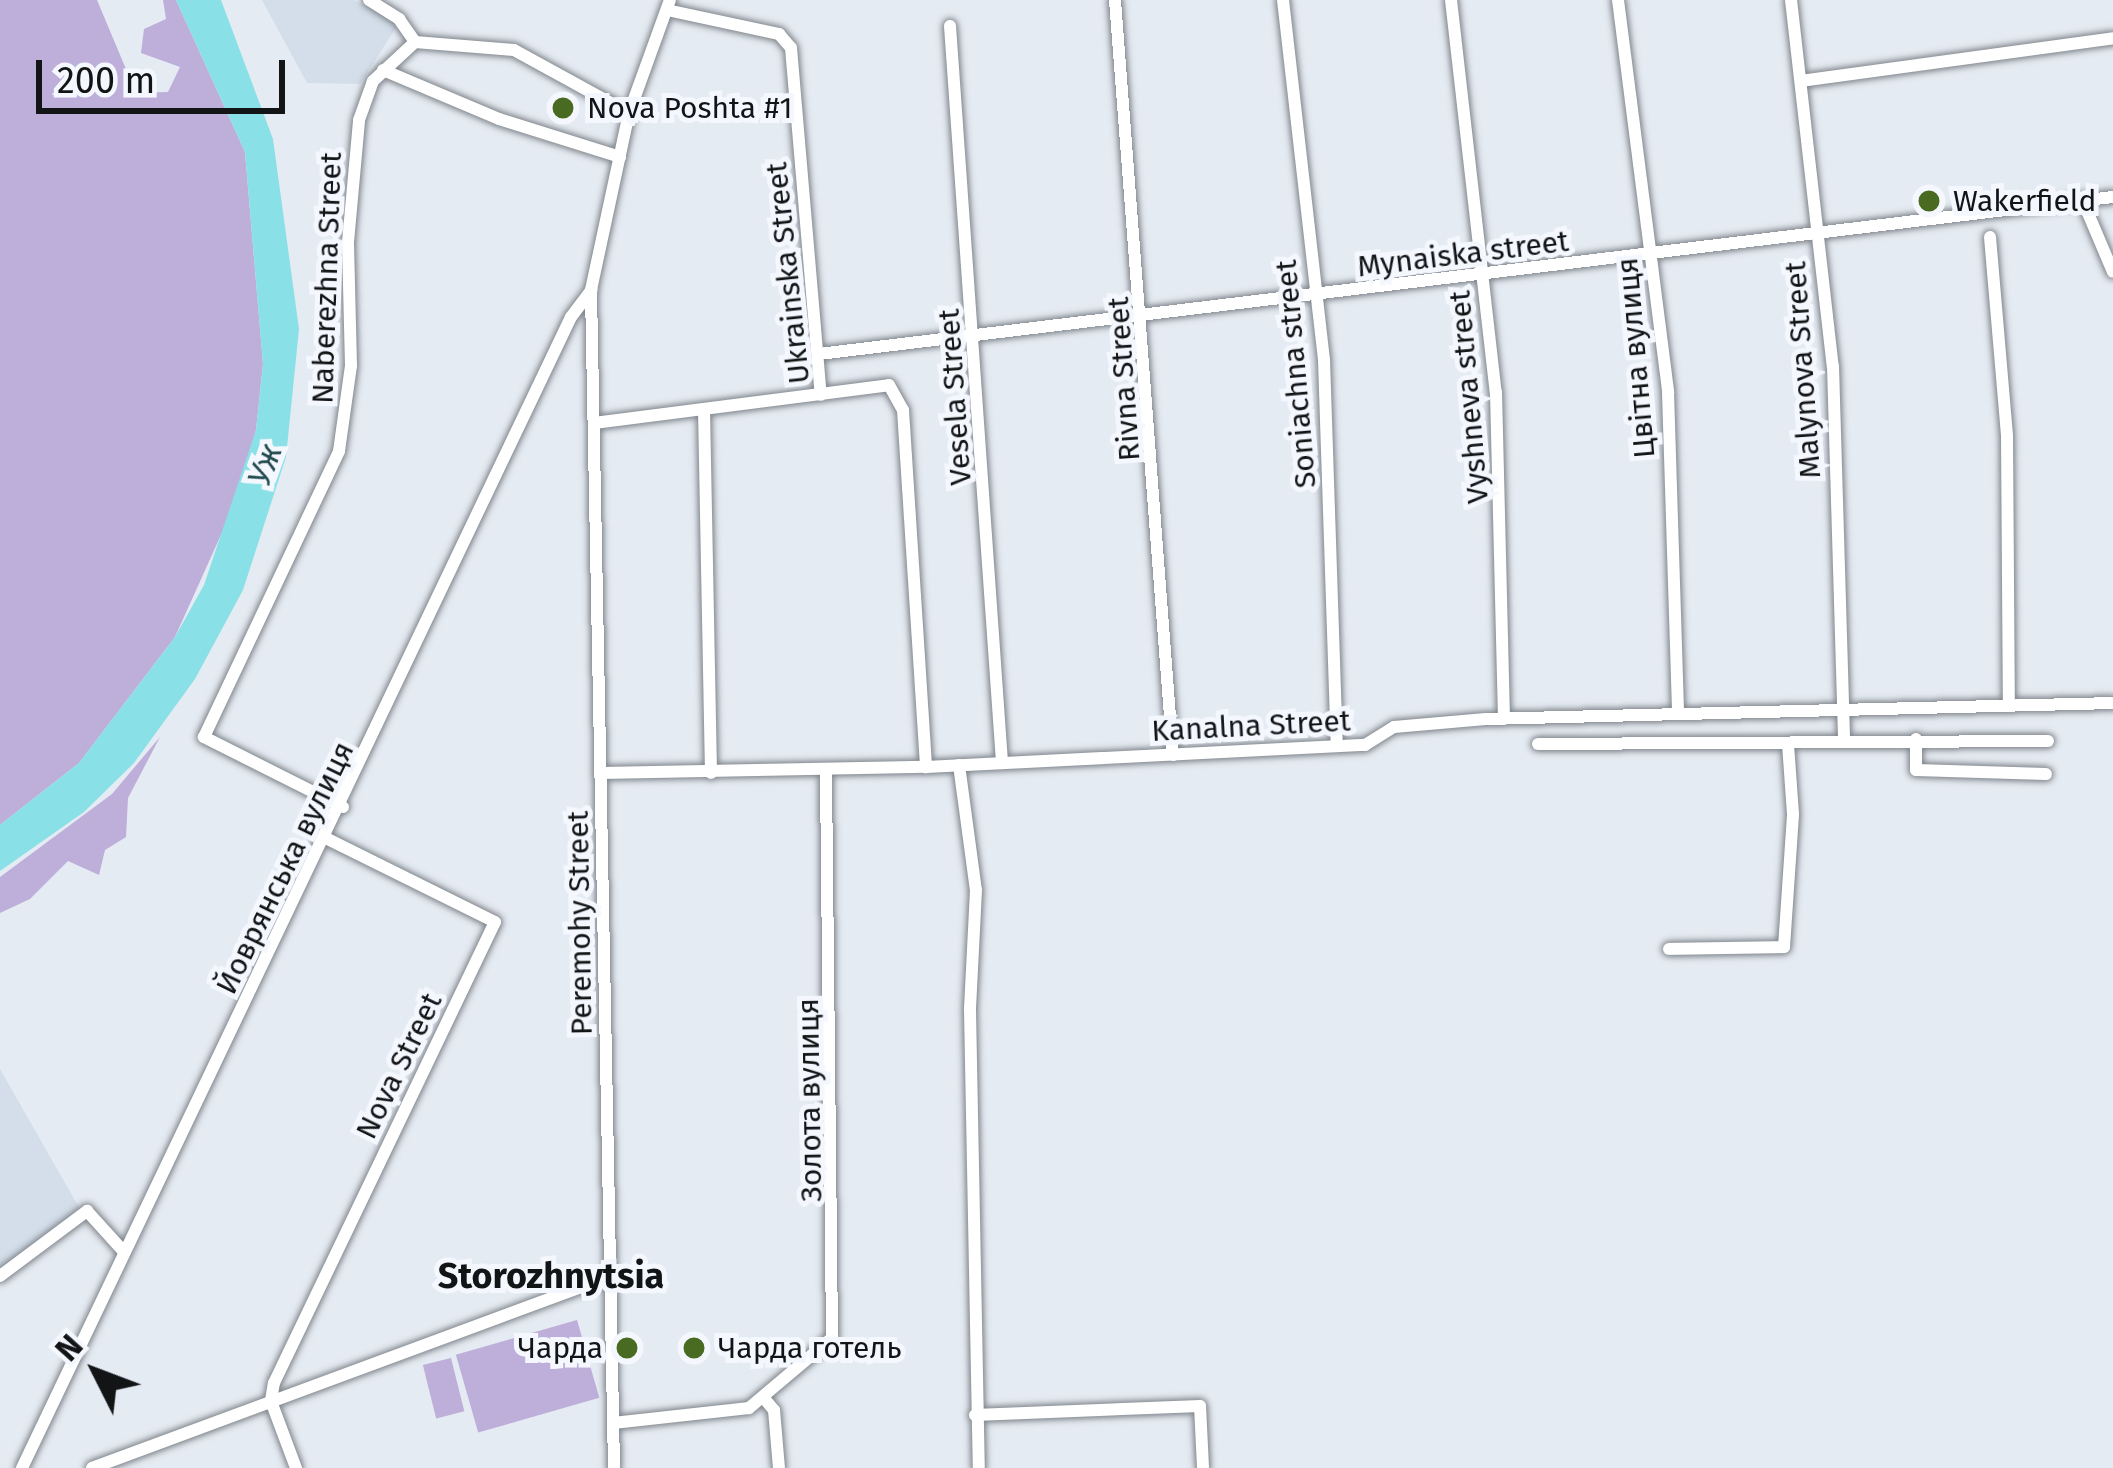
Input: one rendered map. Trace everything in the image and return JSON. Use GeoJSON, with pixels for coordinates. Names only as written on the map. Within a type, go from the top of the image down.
{"type":"FeatureCollection","features":[{"type":"Feature","properties":{"kind":"street"},"geometry":{"type":"LineString","coordinates":[[369,0],[399,19],[415,42],[514,50],[629,113]]}},
{"type":"Feature","properties":{"kind":"street","name":"Rivna Street"},"geometry":{"type":"LineString","coordinates":[[1115,0],[1173,755]]}},
{"type":"Feature","properties":{"kind":"street","name":"Soniachna street"},"geometry":{"type":"LineString","coordinates":[[1283,0],[1324,360],[1337,745]]}},
{"type":"Feature","properties":{"kind":"street","name":"Vyshneva street"},"geometry":{"type":"LineString","coordinates":[[1451,0],[1483,275],[1504,516],[1504,719]]}},
{"type":"Feature","properties":{"kind":"street","name":"Цвітна вулиця"},"geometry":{"type":"LineString","coordinates":[[1618,0],[1668,392],[1678,712]]}},
{"type":"Feature","properties":{"kind":"street","name":"Malynova Street"},"geometry":{"type":"LineString","coordinates":[[1791,0],[1833,366],[1844,739]]}},
{"type":"Feature","properties":{"kind":"street","name":"Peremohy Street"},"geometry":{"type":"LineString","coordinates":[[614,1468],[591,290],[629,113],[668,5]]}},
{"type":"Feature","properties":{"kind":"street","name":"Ukrainska Street"},"geometry":{"type":"LineString","coordinates":[[668,5],[779,34],[791,48],[821,394],[889,385],[903,410],[926,767]]}},
{"type":"Feature","properties":{"kind":"street","name":"Vesela Street"},"geometry":{"type":"LineString","coordinates":[[950,26],[1002,764]]}},
{"type":"Feature","properties":{"kind":"street"},"geometry":{"type":"LineString","coordinates":[[1801,81],[2113,38]]}},
{"type":"Feature","properties":{"kind":"street","name":"Naberezhna Street"},"geometry":{"type":"LineString","coordinates":[[343,807],[214,748],[204,736],[340,452],[351,366],[348,242],[359,120],[383,70],[415,42]]}},
{"type":"Feature","properties":{"kind":"street"},"geometry":{"type":"LineString","coordinates":[[383,70],[499,119],[620,157]]}},
{"type":"Feature","properties":{"kind":"street","name":"Mynaiska street"},"geometry":{"type":"LineString","coordinates":[[819,354],[1142,319],[2113,197]]}},
{"type":"Feature","properties":{"kind":"street"},"geometry":{"type":"LineString","coordinates":[[2082,199],[2113,272]]}},
{"type":"Feature","properties":{"kind":"street"},"geometry":{"type":"LineString","coordinates":[[1990,237],[2007,436],[2009,704]]}},
{"type":"Feature","properties":{"kind":"street","name":"Йоврянська вулиця"},"geometry":{"type":"LineString","coordinates":[[22,1468],[328,839],[571,317],[591,290]]}},
{"type":"Feature","properties":{"kind":"street"},"geometry":{"type":"LineString","coordinates":[[594,423],[821,394]]}},
{"type":"Feature","properties":{"kind":"street"},"geometry":{"type":"LineString","coordinates":[[704,409],[711,773]]}},
{"type":"Feature","properties":{"kind":"street","name":"Kanalna Street"},"geometry":{"type":"LineString","coordinates":[[601,772],[926,767],[1365,745],[1394,727],[1504,719],[2113,703]]}},
{"type":"Feature","properties":{"kind":"street"},"geometry":{"type":"LineString","coordinates":[[1916,739],[1916,770],[2046,774]]}},
{"type":"Feature","properties":{"kind":"street"},"geometry":{"type":"LineString","coordinates":[[1538,744],[2048,741]]}},
{"type":"Feature","properties":{"kind":"street"},"geometry":{"type":"LineString","coordinates":[[1669,949],[1784,947],[1793,814],[1787,744]]}},
{"type":"Feature","properties":{"kind":"street"},"geometry":{"type":"LineString","coordinates":[[959,765],[976,890],[975,1414],[979,1468]]}},
{"type":"Feature","properties":{"kind":"street","name":"Золота вулиця"},"geometry":{"type":"LineString","coordinates":[[764,1397],[832,1338],[826,770]]}},
{"type":"Feature","properties":{"kind":"street","name":"Nova Street"},"geometry":{"type":"LineString","coordinates":[[271,1401],[495,922],[328,839]]}},
{"type":"Feature","properties":{"kind":"street"},"geometry":{"type":"LineString","coordinates":[[0,1276],[87,1211],[124,1252]]}},
{"type":"Feature","properties":{"kind":"street"},"geometry":{"type":"LineString","coordinates":[[92,1468],[611,1276]]}},
{"type":"Feature","properties":{"kind":"street"},"geometry":{"type":"LineString","coordinates":[[614,1423],[731,1412],[764,1397],[774,1410],[779,1468]]}},
{"type":"Feature","properties":{"kind":"street"},"geometry":{"type":"LineString","coordinates":[[271,1401],[296,1468]]}},
{"type":"Feature","properties":{"kind":"street"},"geometry":{"type":"LineString","coordinates":[[975,1414],[1200,1406],[1203,1468]]}},
{"type":"Feature","properties":{"kind":"shaded area"},"geometry":{"type":"Polygon","coordinates":[[[0,0],[97,0],[136,93],[168,92],[180,67],[141,53],[144,29],[166,19],[163,0],[176,0],[245,152],[263,364],[256,430],[234,506],[175,637],[79,763],[0,825],[0,0]]]}},
{"type":"Feature","properties":{"kind":"shaded area"},"geometry":{"type":"Polygon","coordinates":[[[262,0],[354,0],[399,23],[360,84],[307,83],[262,0]]]}},
{"type":"Feature","properties":{"kind":"shaded area"},"geometry":{"type":"Polygon","coordinates":[[[160,737],[128,798],[126,837],[105,850],[99,875],[68,861],[30,899],[0,913],[0,877],[112,794],[160,737]]]}},
{"type":"Feature","properties":{"kind":"shaded area"},"geometry":{"type":"Polygon","coordinates":[[[0,1069],[81,1211],[0,1270],[0,1069]]]}},
{"type":"Feature","properties":{"kind":"shaded area"},"geometry":{"type":"Polygon","coordinates":[[[577,1320],[599,1398],[478,1433],[456,1355],[577,1320]]]}},
{"type":"Feature","properties":{"kind":"shaded area"},"geometry":{"type":"Polygon","coordinates":[[[451,1358],[464,1411],[436,1418],[423,1365],[451,1358]]]}},
{"type":"Feature","properties":{"kind":"water","name":"Уж"},"geometry":{"type":"Polygon","coordinates":[[[176,0],[221,0],[273,139],[299,329],[286,457],[243,590],[195,679],[134,763],[84,812],[0,871],[0,825],[79,763],[175,637],[204,585],[256,430],[263,364],[245,152],[176,0]]]}},
{"type":"Feature","properties":{"kind":"place","name":"Nova Poshta #1"},"geometry":{"type":"Point","coordinates":[563,108]}},
{"type":"Feature","properties":{"kind":"place","name":"Wakerfield"},"geometry":{"type":"Point","coordinates":[1929,201]}},
{"type":"Feature","properties":{"kind":"place","name":"Чарда"},"geometry":{"type":"Point","coordinates":[627,1348]}},
{"type":"Feature","properties":{"kind":"place","name":"Чарда готель"},"geometry":{"type":"Point","coordinates":[694,1348]}},
{"type":"Feature","properties":{"kind":"district","name":"Storozhnytsia"},"geometry":{"type":"Point","coordinates":[551,1277]}}]}
